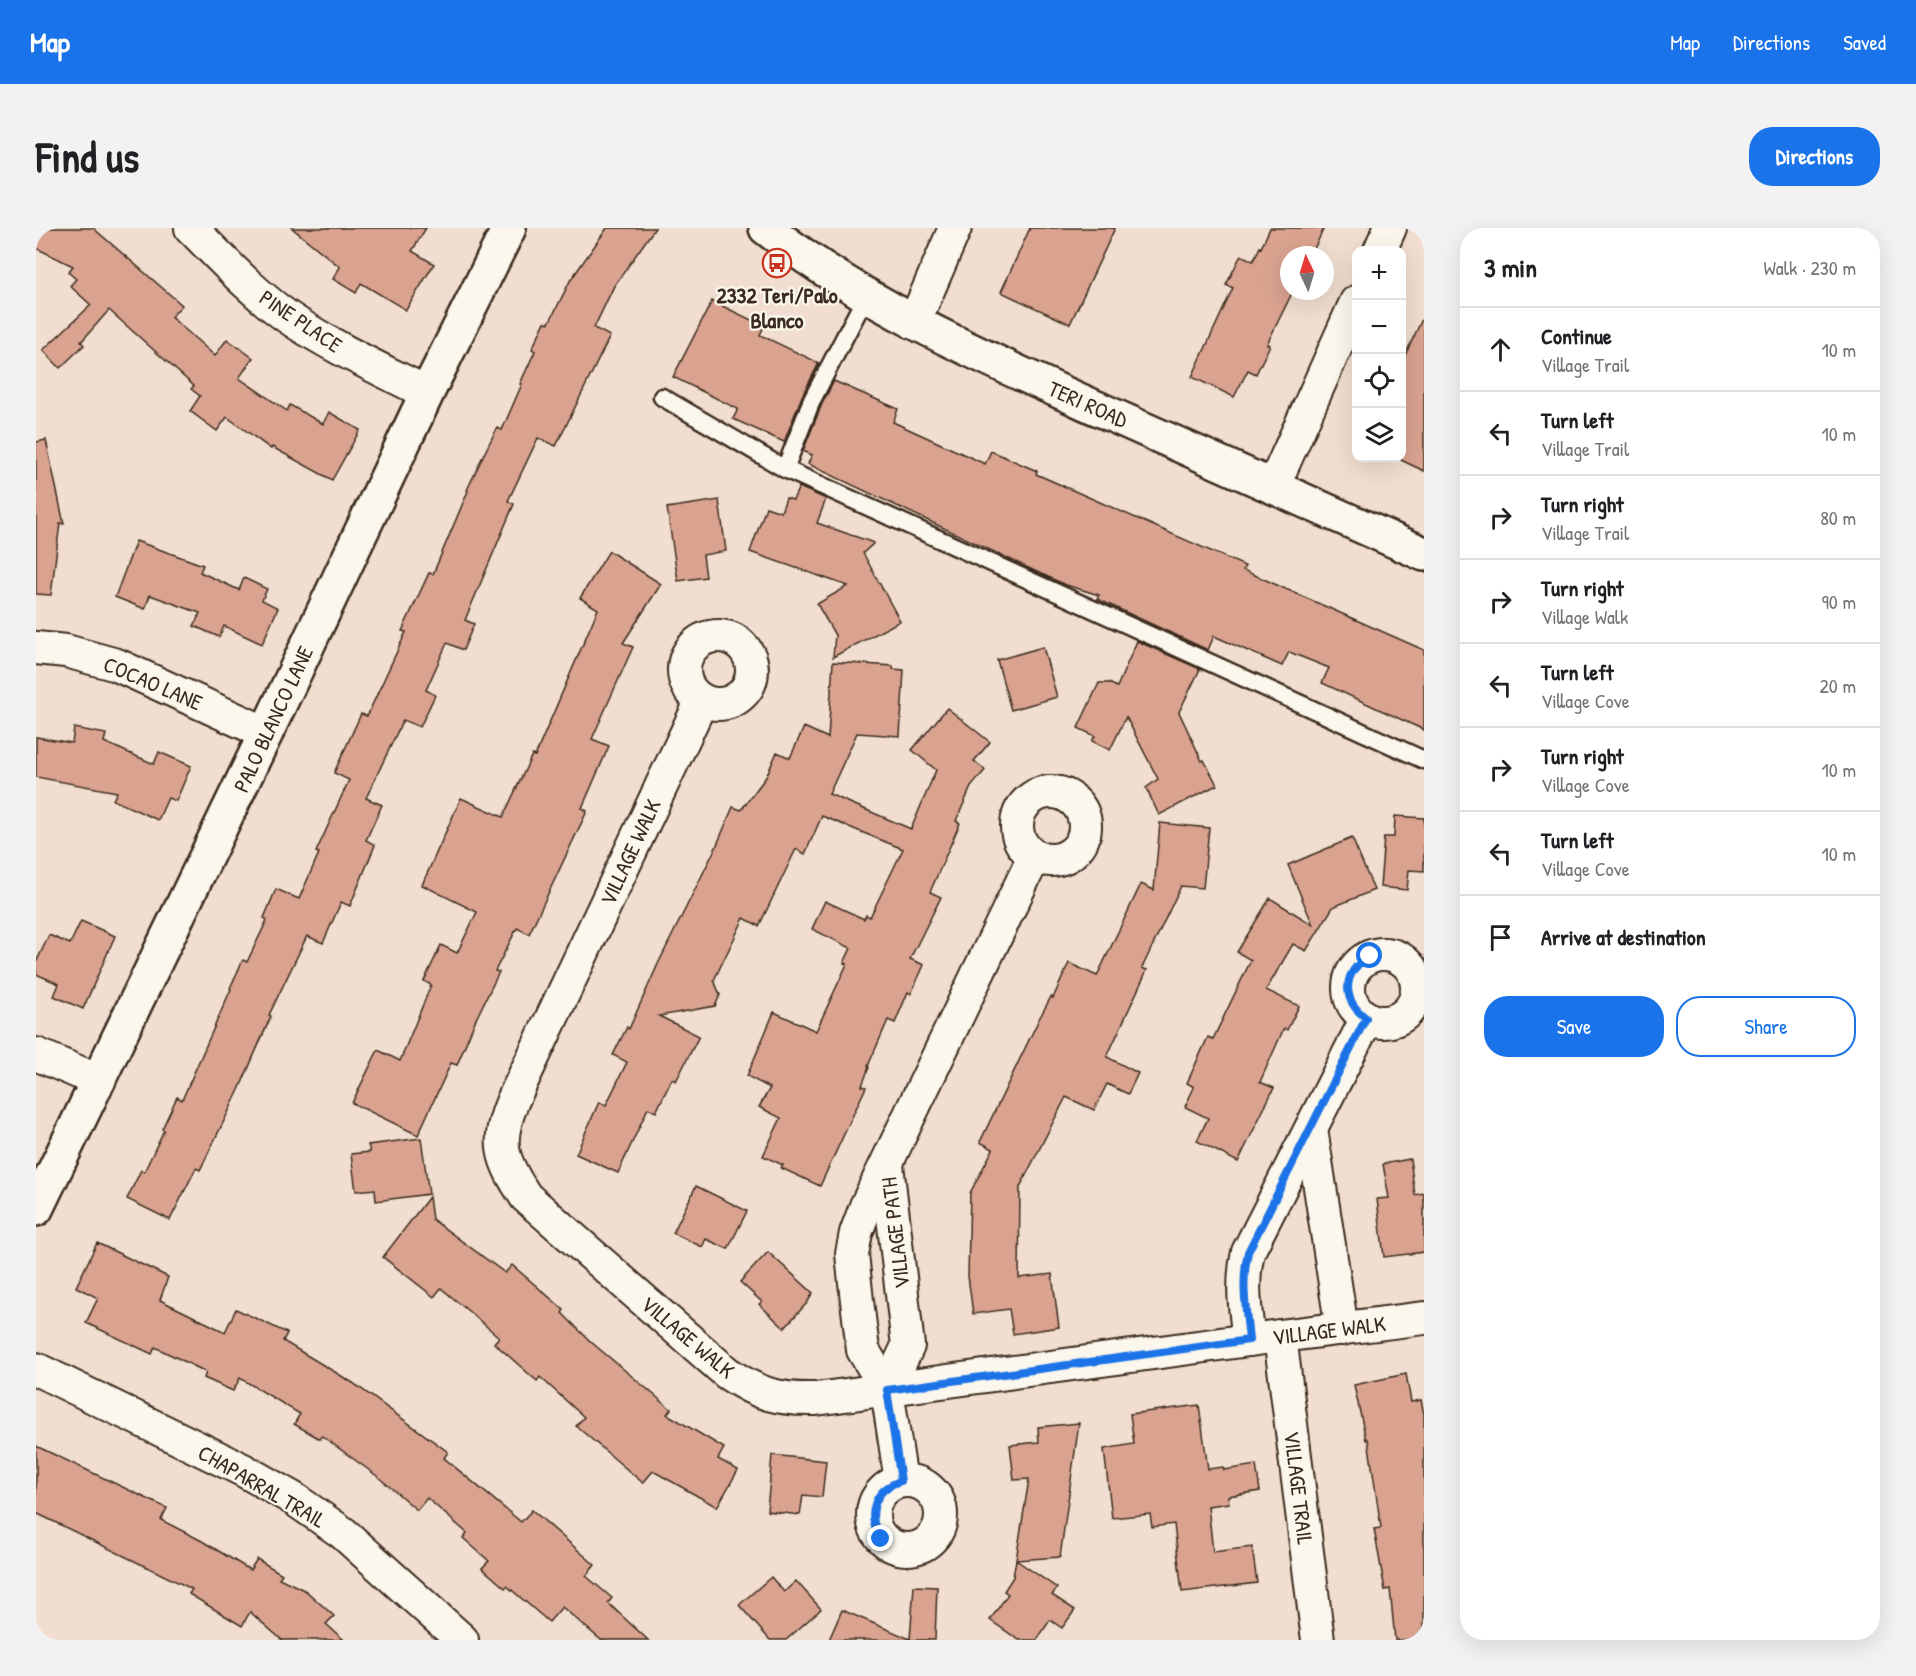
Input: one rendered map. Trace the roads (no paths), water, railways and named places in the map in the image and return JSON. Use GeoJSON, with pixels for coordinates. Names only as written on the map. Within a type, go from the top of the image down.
{"type":"FeatureCollection","features":[{"type":"Feature","properties":{"kind":"street","name":"PINE PLACE"},"geometry":{"type":"LineString","coordinates":[[191,228],[254,290],[287,316],[323,340],[427,393]]}},
{"type":"Feature","properties":{"kind":"street","name":"PALO BLANCO LANE"},"geometry":{"type":"LineString","coordinates":[[36,1209],[427,393],[509,228]]}},
{"type":"Feature","properties":{"kind":"street","name":"TERI ROAD"},"geometry":{"type":"LineString","coordinates":[[766,228],[866,297],[914,323],[1013,370],[1424,554]]}},
{"type":"Feature","properties":{"kind":"street"},"geometry":{"type":"LineString","coordinates":[[914,323],[955,228]]}},
{"type":"Feature","properties":{"kind":"street"},"geometry":{"type":"LineString","coordinates":[[1382,246],[1390,228]]}},
{"type":"Feature","properties":{"kind":"street"},"geometry":{"type":"LineString","coordinates":[[1273,487],[1352,311]]}},
{"type":"Feature","properties":{"kind":"street","name":"COCAO LANE"},"geometry":{"type":"LineString","coordinates":[[36,648],[66,651],[117,665],[266,733]]}},
{"type":"Feature","properties":{"kind":"street","name":"VILLAGE WALK"},"geometry":{"type":"LineString","coordinates":[[702,700],[513,1100],[504,1124],[502,1144],[509,1172],[526,1197],[718,1365],[747,1386],[770,1396],[790,1400],[816,1399],[1424,1318]]}},
{"type":"Feature","properties":{"kind":"street"},"geometry":{"type":"LineString","coordinates":[[887,1166],[1034,857]]}},
{"type":"Feature","properties":{"kind":"street"},"geometry":{"type":"LineString","coordinates":[[1249,1340],[1243,1289],[1248,1252],[1366,1018]]}},
{"type":"Feature","properties":{"kind":"street"},"geometry":{"type":"LineString","coordinates":[[36,1054],[99,1081]]}},
{"type":"Feature","properties":{"kind":"street"},"geometry":{"type":"LineString","coordinates":[[1311,1129],[1342,1329]]}},
{"type":"Feature","properties":{"kind":"street","name":"VILLAGE PATH"},"geometry":{"type":"LineString","coordinates":[[887,1166],[908,1346],[887,1390]]}},
{"type":"Feature","properties":{"kind":"street","name":"VILLAGE PATH"},"geometry":{"type":"LineString","coordinates":[[887,1166],[866,1206],[856,1233],[852,1254],[863,1350],[887,1390]]}},
{"type":"Feature","properties":{"kind":"street","name":"VILLAGE TRAIL"},"geometry":{"type":"LineString","coordinates":[[1280,1336],[1318,1640]]}},
{"type":"Feature","properties":{"kind":"street","name":"CHAPARRAL TRAIL"},"geometry":{"type":"LineString","coordinates":[[36,1369],[243,1470],[294,1499],[343,1533],[462,1640]]}},
{"type":"Feature","properties":{"kind":"street"},"geometry":{"type":"LineString","coordinates":[[887,1390],[901,1481]]}},
{"type":"Feature","properties":{"kind":"lane"},"geometry":{"type":"LineString","coordinates":[[785,470],[812,400],[866,297]]}},
{"type":"Feature","properties":{"kind":"lane"},"geometry":{"type":"LineString","coordinates":[[662,397],[785,470],[1424,760]]}},
{"type":"Feature","properties":{"kind":"place","name":"2332 Teri/Palo Blanco"},"geometry":{"type":"Point","coordinates":[777,263]}}]}
